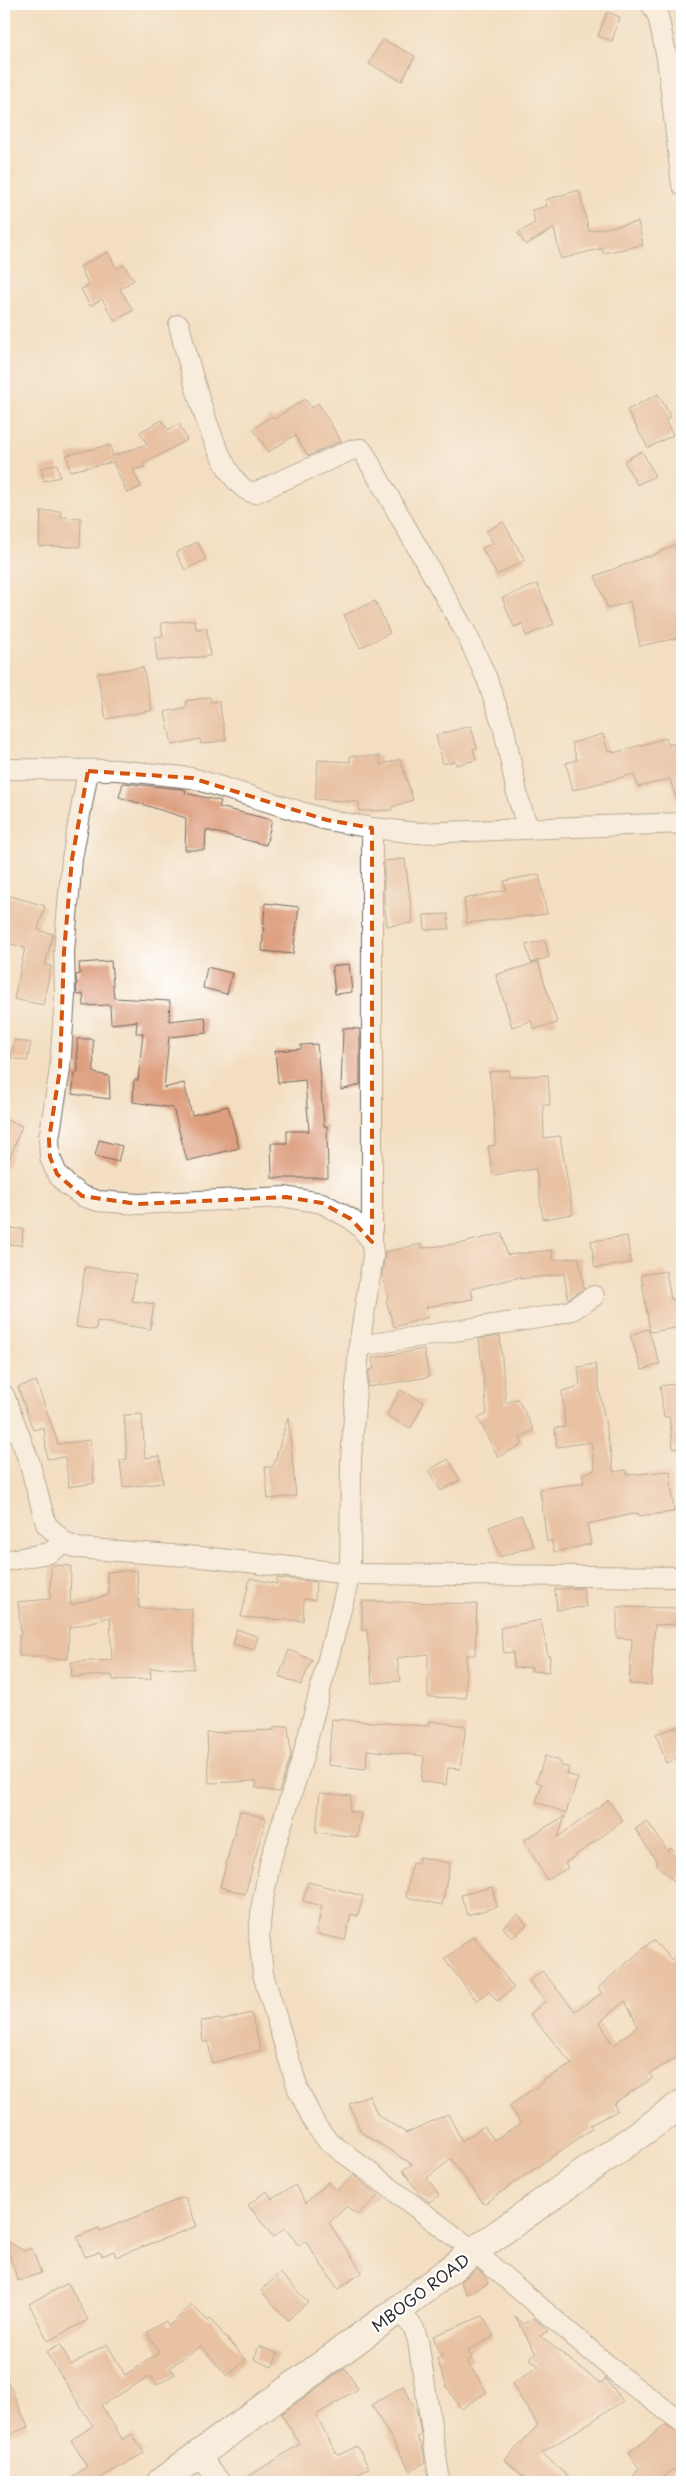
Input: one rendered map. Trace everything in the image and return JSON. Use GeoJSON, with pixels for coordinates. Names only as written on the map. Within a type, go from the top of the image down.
{"type":"FeatureCollection","features":[{"type":"Feature","properties":{"kind":"main road","name":"MBOGO ROAD"},"geometry":{"type":"LineString","coordinates":[[160,2482],[399,2309],[474,2251],[682,2104]]}},
{"type":"Feature","properties":{"kind":"street"},"geometry":{"type":"LineString","coordinates":[[651,4],[675,57],[682,185]]}},
{"type":"Feature","properties":{"kind":"street"},"geometry":{"type":"LineString","coordinates":[[179,325],[206,422],[217,449],[240,486],[247,492],[254,493],[351,450],[361,449],[364,453],[467,635],[487,679],[504,729],[518,798],[528,828]]}},
{"type":"Feature","properties":{"kind":"street"},"geometry":{"type":"LineString","coordinates":[[4,770],[117,770],[192,778],[327,820],[372,828],[418,833],[682,823]]}},
{"type":"Feature","properties":{"kind":"street"},"geometry":{"type":"LineString","coordinates":[[88,771],[72,859],[64,952],[66,995],[60,1069],[49,1140],[50,1157],[57,1174],[67,1186],[82,1196],[98,1201],[138,1204],[286,1196],[314,1201],[322,1203],[351,1219],[364,1230],[372,1242]]}},
{"type":"Feature","properties":{"kind":"street"},"geometry":{"type":"LineString","coordinates":[[372,828],[373,1256],[359,1346],[351,1460],[350,1574],[302,1760],[271,1859],[262,1904],[260,1927],[263,1974],[298,2089],[316,2126],[342,2153],[474,2251],[624,2379],[682,2422]]}},
{"type":"Feature","properties":{"kind":"street"},"geometry":{"type":"LineString","coordinates":[[359,1346],[551,1316],[572,1310],[594,1296]]}},
{"type":"Feature","properties":{"kind":"street"},"geometry":{"type":"LineString","coordinates":[[4,1395],[29,1461],[46,1524],[65,1543],[77,1548],[212,1558],[350,1574],[682,1578]]}},
{"type":"Feature","properties":{"kind":"street"},"geometry":{"type":"LineString","coordinates":[[4,1562],[49,1553],[65,1543]]}},
{"type":"Feature","properties":{"kind":"street"},"geometry":{"type":"LineString","coordinates":[[399,2309],[414,2329],[418,2341],[440,2482]]}},
{"type":"Feature","properties":{"kind":"street"},"geometry":{"type":"LineString","coordinates":[[198,2454],[220,2482]]}},
{"type":"Feature","properties":{"kind":"highlighted area"},"geometry":{"type":"Polygon","coordinates":[[[88,771],[192,778],[327,820],[372,828],[372,1242],[351,1219],[322,1203],[306,1199],[286,1197],[138,1204],[82,1196],[57,1174],[50,1157],[49,1139],[60,1069],[64,952],[72,859],[88,771]]]}},
{"type":"Feature","properties":{"kind":"building"},"geometry":{"type":"Polygon","coordinates":[[[607,12],[620,17],[612,41],[598,36],[607,12]]]}},
{"type":"Feature","properties":{"kind":"building"},"geometry":{"type":"Polygon","coordinates":[[[382,39],[415,56],[402,81],[369,64],[382,39]]]}},
{"type":"Feature","properties":{"kind":"building"},"geometry":{"type":"Polygon","coordinates":[[[579,190],[589,231],[638,222],[643,245],[603,253],[602,248],[561,259],[554,228],[526,245],[518,233],[535,223],[532,210],[547,206],[545,200],[579,190]]]}},
{"type":"Feature","properties":{"kind":"building"},"geometry":{"type":"Polygon","coordinates":[[[108,252],[117,269],[124,265],[134,280],[120,289],[133,310],[115,321],[102,299],[90,306],[81,289],[89,285],[80,267],[108,252]]]}},
{"type":"Feature","properties":{"kind":"building"},"geometry":{"type":"Polygon","coordinates":[[[658,394],[671,417],[665,420],[673,435],[648,448],[627,410],[658,394]]]}},
{"type":"Feature","properties":{"kind":"building"},"geometry":{"type":"Polygon","coordinates":[[[305,399],[311,408],[318,403],[341,441],[308,456],[295,435],[268,452],[253,429],[272,416],[274,419],[305,399]]]}},
{"type":"Feature","properties":{"kind":"building"},"geometry":{"type":"Polygon","coordinates":[[[162,420],[168,430],[179,424],[187,440],[143,464],[144,467],[133,470],[141,487],[127,493],[113,462],[70,471],[67,455],[110,445],[113,456],[147,444],[140,432],[162,420]]]}},
{"type":"Feature","properties":{"kind":"building"},"geometry":{"type":"Polygon","coordinates":[[[642,451],[655,476],[637,485],[624,461],[642,451]]]}},
{"type":"Feature","properties":{"kind":"building"},"geometry":{"type":"Polygon","coordinates":[[[57,464],[60,477],[44,481],[41,468],[57,464]]]}},
{"type":"Feature","properties":{"kind":"building"},"geometry":{"type":"Polygon","coordinates":[[[41,511],[61,511],[61,517],[81,518],[80,547],[39,546],[41,511]]]}},
{"type":"Feature","properties":{"kind":"building"},"geometry":{"type":"Polygon","coordinates":[[[503,522],[525,560],[497,575],[482,548],[493,543],[486,531],[503,522]]]}},
{"type":"Feature","properties":{"kind":"building"},"geometry":{"type":"Polygon","coordinates":[[[682,541],[682,637],[640,646],[630,601],[608,609],[595,576],[648,556],[648,558],[682,541]]]}},
{"type":"Feature","properties":{"kind":"building"},"geometry":{"type":"Polygon","coordinates":[[[197,542],[206,559],[185,570],[176,553],[197,542]]]}},
{"type":"Feature","properties":{"kind":"building"},"geometry":{"type":"Polygon","coordinates":[[[537,584],[554,624],[526,636],[522,624],[514,627],[502,598],[537,584]]]}},
{"type":"Feature","properties":{"kind":"building"},"geometry":{"type":"Polygon","coordinates":[[[375,601],[390,633],[360,648],[344,615],[375,601]]]}},
{"type":"Feature","properties":{"kind":"building"},"geometry":{"type":"Polygon","coordinates":[[[195,620],[196,629],[207,628],[210,656],[157,661],[155,637],[163,636],[161,623],[195,620]]]}},
{"type":"Feature","properties":{"kind":"building"},"geometry":{"type":"Polygon","coordinates":[[[143,667],[152,710],[106,719],[97,673],[143,667]]]}},
{"type":"Feature","properties":{"kind":"building"},"geometry":{"type":"Polygon","coordinates":[[[210,697],[211,702],[219,701],[226,740],[201,744],[200,739],[172,745],[165,712],[187,707],[186,701],[210,697]]]}},
{"type":"Feature","properties":{"kind":"building"},"geometry":{"type":"Polygon","coordinates":[[[471,726],[477,748],[473,749],[476,760],[456,765],[455,761],[443,764],[436,735],[471,726]]]}},
{"type":"Feature","properties":{"kind":"building"},"geometry":{"type":"Polygon","coordinates":[[[603,734],[608,752],[613,751],[613,753],[666,738],[668,745],[682,741],[682,807],[679,807],[670,779],[638,787],[634,774],[573,790],[566,763],[577,760],[572,743],[603,734]]]}},
{"type":"Feature","properties":{"kind":"building"},"geometry":{"type":"Polygon","coordinates":[[[350,756],[380,756],[380,765],[400,759],[413,800],[392,807],[392,810],[359,811],[359,802],[315,799],[318,760],[350,762],[350,756]]]}},
{"type":"Feature","properties":{"kind":"building"},"geometry":{"type":"Polygon","coordinates":[[[123,783],[186,790],[185,793],[221,801],[219,807],[272,820],[266,845],[206,830],[205,850],[185,850],[186,818],[119,797],[123,783]]]}},
{"type":"Feature","properties":{"kind":"building"},"geometry":{"type":"Polygon","coordinates":[[[405,859],[413,923],[387,926],[384,900],[384,861],[405,859]]]}},
{"type":"Feature","properties":{"kind":"building"},"geometry":{"type":"Polygon","coordinates":[[[539,874],[547,914],[467,923],[464,899],[506,890],[504,881],[539,874]]]}},
{"type":"Feature","properties":{"kind":"building"},"geometry":{"type":"Polygon","coordinates":[[[4,894],[45,906],[38,930],[53,934],[45,965],[51,966],[43,1005],[14,999],[25,948],[4,942],[4,894]]]}},
{"type":"Feature","properties":{"kind":"building"},"geometry":{"type":"Polygon","coordinates":[[[265,903],[299,907],[293,954],[262,951],[265,903]]]}},
{"type":"Feature","properties":{"kind":"building"},"geometry":{"type":"Polygon","coordinates":[[[448,914],[449,929],[425,930],[424,915],[448,914]]]}},
{"type":"Feature","properties":{"kind":"building"},"geometry":{"type":"Polygon","coordinates":[[[545,940],[549,957],[531,963],[526,945],[545,940]]]}},
{"type":"Feature","properties":{"kind":"building"},"geometry":{"type":"Polygon","coordinates":[[[111,961],[114,998],[170,1001],[169,1021],[205,1017],[207,1033],[169,1037],[164,1088],[184,1083],[192,1115],[228,1106],[239,1148],[187,1161],[173,1108],[133,1102],[134,1080],[138,1080],[143,1033],[136,1033],[137,1021],[111,1024],[110,1005],[84,1006],[83,994],[77,995],[76,975],[80,974],[79,963],[111,961]]]}},
{"type":"Feature","properties":{"kind":"building"},"geometry":{"type":"Polygon","coordinates":[[[538,962],[557,1023],[534,1029],[531,1021],[512,1027],[496,975],[538,962]]]}},
{"type":"Feature","properties":{"kind":"building"},"geometry":{"type":"Polygon","coordinates":[[[349,964],[352,992],[335,994],[332,966],[349,964]]]}},
{"type":"Feature","properties":{"kind":"building"},"geometry":{"type":"Polygon","coordinates":[[[207,967],[232,973],[227,994],[203,988],[207,967]]]}},
{"type":"Feature","properties":{"kind":"building"},"geometry":{"type":"Polygon","coordinates":[[[343,1028],[360,1029],[360,1085],[341,1090],[343,1028]]]}},
{"type":"Feature","properties":{"kind":"building"},"geometry":{"type":"Polygon","coordinates":[[[77,1039],[93,1039],[94,1073],[109,1076],[110,1099],[72,1094],[75,1073],[78,1073],[77,1039]]]}},
{"type":"Feature","properties":{"kind":"building"},"geometry":{"type":"Polygon","coordinates":[[[14,1040],[31,1043],[27,1061],[11,1058],[14,1040]]]}},
{"type":"Feature","properties":{"kind":"building"},"geometry":{"type":"Polygon","coordinates":[[[317,1044],[324,1126],[327,1126],[328,1178],[272,1178],[271,1143],[287,1143],[287,1131],[309,1131],[305,1080],[278,1083],[275,1051],[301,1049],[301,1045],[317,1044]]]}},
{"type":"Feature","properties":{"kind":"building"},"geometry":{"type":"Polygon","coordinates":[[[509,1070],[509,1077],[548,1075],[550,1105],[543,1105],[544,1138],[560,1136],[573,1214],[543,1219],[536,1169],[493,1175],[488,1146],[495,1145],[494,1109],[489,1072],[509,1070]]]}},
{"type":"Feature","properties":{"kind":"building"},"geometry":{"type":"Polygon","coordinates":[[[4,1119],[22,1126],[5,1171],[4,1171],[4,1119]]]}},
{"type":"Feature","properties":{"kind":"building"},"geometry":{"type":"Polygon","coordinates":[[[99,1140],[122,1146],[118,1162],[95,1156],[99,1140]]]}},
{"type":"Feature","properties":{"kind":"building"},"geometry":{"type":"Polygon","coordinates":[[[4,1228],[23,1229],[22,1245],[4,1244],[4,1228]]]}},
{"type":"Feature","properties":{"kind":"building"},"geometry":{"type":"Polygon","coordinates":[[[502,1233],[507,1255],[552,1250],[553,1260],[579,1257],[584,1289],[568,1299],[564,1274],[521,1279],[520,1277],[471,1289],[473,1299],[426,1307],[429,1317],[394,1327],[386,1300],[388,1299],[382,1274],[385,1252],[421,1244],[422,1248],[463,1243],[502,1233]]]}},
{"type":"Feature","properties":{"kind":"building"},"geometry":{"type":"Polygon","coordinates":[[[627,1236],[631,1263],[595,1268],[591,1241],[627,1236]]]}},
{"type":"Feature","properties":{"kind":"building"},"geometry":{"type":"Polygon","coordinates":[[[85,1267],[136,1274],[132,1301],[154,1304],[150,1329],[97,1321],[96,1330],[76,1327],[85,1267]]]}},
{"type":"Feature","properties":{"kind":"building"},"geometry":{"type":"Polygon","coordinates":[[[666,1271],[671,1300],[682,1298],[682,1327],[650,1332],[641,1275],[666,1271]]]}},
{"type":"Feature","properties":{"kind":"building"},"geometry":{"type":"Polygon","coordinates":[[[648,1329],[660,1364],[642,1370],[630,1335],[648,1329]]]}},
{"type":"Feature","properties":{"kind":"building"},"geometry":{"type":"Polygon","coordinates":[[[500,1336],[506,1404],[517,1398],[534,1430],[520,1437],[523,1444],[498,1457],[478,1418],[487,1414],[479,1339],[500,1336]]]}},
{"type":"Feature","properties":{"kind":"building"},"geometry":{"type":"Polygon","coordinates":[[[424,1349],[429,1377],[368,1387],[369,1370],[374,1369],[372,1358],[424,1349]]]}},
{"type":"Feature","properties":{"kind":"building"},"geometry":{"type":"Polygon","coordinates":[[[595,1364],[614,1472],[626,1470],[627,1475],[670,1471],[674,1512],[638,1516],[638,1513],[587,1524],[591,1544],[554,1552],[552,1540],[547,1542],[540,1489],[584,1483],[582,1474],[595,1470],[591,1442],[557,1447],[555,1428],[565,1427],[562,1391],[580,1386],[578,1367],[595,1364]]]}},
{"type":"Feature","properties":{"kind":"building"},"geometry":{"type":"Polygon","coordinates":[[[36,1381],[58,1444],[90,1440],[94,1483],[69,1487],[65,1457],[47,1459],[44,1427],[33,1430],[18,1387],[36,1381]]]}},
{"type":"Feature","properties":{"kind":"building"},"geometry":{"type":"Polygon","coordinates":[[[682,1383],[682,1448],[673,1448],[669,1417],[664,1417],[660,1386],[682,1383]]]}},
{"type":"Feature","properties":{"kind":"building"},"geometry":{"type":"Polygon","coordinates":[[[400,1390],[424,1402],[411,1428],[387,1416],[400,1390]]]}},
{"type":"Feature","properties":{"kind":"building"},"geometry":{"type":"Polygon","coordinates":[[[142,1414],[145,1458],[160,1456],[163,1483],[123,1487],[120,1460],[127,1459],[124,1415],[142,1414]]]}},
{"type":"Feature","properties":{"kind":"building"},"geometry":{"type":"Polygon","coordinates":[[[288,1417],[296,1496],[268,1499],[265,1467],[273,1467],[288,1417]]]}},
{"type":"Feature","properties":{"kind":"building"},"geometry":{"type":"Polygon","coordinates":[[[448,1459],[460,1480],[441,1491],[429,1470],[448,1459]]]}},
{"type":"Feature","properties":{"kind":"building"},"geometry":{"type":"Polygon","coordinates":[[[521,1515],[534,1546],[500,1557],[489,1527],[521,1515]]]}},
{"type":"Feature","properties":{"kind":"building"},"geometry":{"type":"Polygon","coordinates":[[[51,1565],[71,1566],[70,1605],[109,1595],[107,1572],[137,1570],[139,1608],[192,1609],[194,1669],[150,1668],[151,1679],[113,1680],[112,1675],[72,1677],[71,1662],[112,1660],[110,1617],[69,1628],[68,1659],[47,1658],[48,1656],[19,1656],[19,1635],[21,1635],[18,1602],[50,1599],[51,1565]]]}},
{"type":"Feature","properties":{"kind":"building"},"geometry":{"type":"Polygon","coordinates":[[[250,1578],[277,1584],[277,1578],[316,1582],[315,1600],[304,1599],[303,1621],[241,1617],[250,1578]]]}},
{"type":"Feature","properties":{"kind":"building"},"geometry":{"type":"Polygon","coordinates":[[[583,1588],[586,1607],[557,1610],[555,1589],[583,1588]]]}},
{"type":"Feature","properties":{"kind":"building"},"geometry":{"type":"Polygon","coordinates":[[[362,1601],[477,1604],[475,1655],[466,1655],[466,1698],[428,1697],[428,1654],[397,1658],[400,1681],[372,1683],[367,1630],[362,1630],[362,1601]]]}},
{"type":"Feature","properties":{"kind":"building"},"geometry":{"type":"Polygon","coordinates":[[[617,1607],[682,1608],[682,1624],[655,1625],[651,1685],[629,1684],[632,1639],[617,1638],[617,1607]]]}},
{"type":"Feature","properties":{"kind":"building"},"geometry":{"type":"Polygon","coordinates":[[[541,1620],[548,1656],[550,1656],[549,1672],[531,1671],[532,1667],[514,1668],[513,1652],[504,1653],[500,1628],[541,1620]]]}},
{"type":"Feature","properties":{"kind":"building"},"geometry":{"type":"Polygon","coordinates":[[[237,1629],[258,1637],[254,1650],[233,1644],[237,1629]]]}},
{"type":"Feature","properties":{"kind":"building"},"geometry":{"type":"Polygon","coordinates":[[[289,1650],[312,1660],[301,1685],[279,1676],[289,1650]]]}},
{"type":"Feature","properties":{"kind":"building"},"geometry":{"type":"Polygon","coordinates":[[[332,1719],[428,1726],[429,1721],[466,1726],[460,1769],[448,1768],[446,1785],[421,1781],[424,1756],[367,1750],[366,1769],[328,1765],[332,1719]]]}},
{"type":"Feature","properties":{"kind":"building"},"geometry":{"type":"Polygon","coordinates":[[[682,1725],[682,1757],[666,1763],[656,1734],[682,1725]]]}},
{"type":"Feature","properties":{"kind":"building"},"geometry":{"type":"Polygon","coordinates":[[[288,1726],[291,1756],[279,1792],[256,1788],[256,1781],[209,1783],[207,1733],[274,1730],[274,1727],[288,1726]]]}},
{"type":"Feature","properties":{"kind":"building"},"geometry":{"type":"Polygon","coordinates":[[[545,1756],[561,1762],[560,1765],[569,1768],[567,1774],[578,1778],[566,1813],[536,1802],[542,1784],[536,1782],[545,1756]]]}},
{"type":"Feature","properties":{"kind":"building"},"geometry":{"type":"Polygon","coordinates":[[[320,1793],[351,1796],[349,1811],[361,1813],[357,1837],[316,1832],[320,1793]]]}},
{"type":"Feature","properties":{"kind":"building"},"geometry":{"type":"Polygon","coordinates":[[[608,1800],[623,1821],[565,1863],[568,1868],[547,1880],[524,1840],[565,1816],[558,1837],[608,1800]]]}},
{"type":"Feature","properties":{"kind":"building"},"geometry":{"type":"Polygon","coordinates":[[[240,1811],[266,1818],[245,1894],[220,1887],[240,1811]]]}},
{"type":"Feature","properties":{"kind":"building"},"geometry":{"type":"Polygon","coordinates":[[[647,1821],[668,1851],[671,1848],[682,1858],[682,1875],[675,1882],[656,1864],[657,1862],[635,1829],[647,1821]]]}},
{"type":"Feature","properties":{"kind":"building"},"geometry":{"type":"Polygon","coordinates":[[[419,1857],[450,1863],[442,1905],[406,1897],[412,1863],[418,1864],[419,1857]]]}},
{"type":"Feature","properties":{"kind":"building"},"geometry":{"type":"Polygon","coordinates":[[[308,1882],[363,1896],[358,1916],[351,1914],[345,1940],[316,1934],[322,1906],[303,1901],[308,1882]]]}},
{"type":"Feature","properties":{"kind":"building"},"geometry":{"type":"Polygon","coordinates":[[[492,1887],[497,1907],[467,1915],[461,1895],[492,1887]]]}},
{"type":"Feature","properties":{"kind":"building"},"geometry":{"type":"Polygon","coordinates":[[[518,1914],[527,1925],[512,1938],[503,1927],[518,1914]]]}},
{"type":"Feature","properties":{"kind":"building"},"geometry":{"type":"Polygon","coordinates":[[[474,1936],[514,1988],[497,2001],[489,1991],[477,2001],[444,1959],[474,1936]]]}},
{"type":"Feature","properties":{"kind":"building"},"geometry":{"type":"Polygon","coordinates":[[[653,1940],[671,1960],[682,1948],[682,2054],[650,2074],[653,2078],[614,2103],[617,2111],[590,2125],[592,2129],[484,2204],[451,2159],[427,2178],[439,2195],[429,2202],[420,2195],[403,2170],[412,2164],[361,2132],[349,2104],[369,2095],[377,2114],[406,2133],[448,2114],[462,2141],[484,2126],[494,2140],[521,2123],[509,2106],[541,2082],[572,2064],[530,2014],[546,2001],[529,1981],[542,1971],[575,2011],[602,1993],[598,1988],[653,1940]],[[625,2001],[600,2022],[613,2046],[638,2026],[625,2001]]]}},
{"type":"Feature","properties":{"kind":"building"},"geometry":{"type":"Polygon","coordinates":[[[251,2013],[261,2050],[212,2063],[208,2041],[203,2042],[201,2021],[219,2019],[220,2021],[251,2013]]]}},
{"type":"Feature","properties":{"kind":"building"},"geometry":{"type":"Polygon","coordinates":[[[354,2175],[378,2196],[357,2215],[347,2206],[329,2223],[362,2272],[338,2289],[305,2241],[299,2246],[285,2228],[273,2237],[248,2205],[267,2191],[272,2199],[295,2185],[306,2203],[328,2182],[336,2191],[354,2175]]]}},
{"type":"Feature","properties":{"kind":"building"},"geometry":{"type":"Polygon","coordinates":[[[185,2197],[197,2226],[116,2257],[114,2251],[102,2256],[100,2252],[85,2257],[77,2237],[99,2228],[100,2231],[185,2197]]]}},
{"type":"Feature","properties":{"kind":"building"},"geometry":{"type":"Polygon","coordinates":[[[4,2239],[24,2251],[32,2248],[41,2273],[18,2281],[4,2239]]]}},
{"type":"Feature","properties":{"kind":"building"},"geometry":{"type":"Polygon","coordinates":[[[477,2269],[484,2275],[488,2283],[467,2294],[460,2281],[477,2269]]]}},
{"type":"Feature","properties":{"kind":"building"},"geometry":{"type":"Polygon","coordinates":[[[280,2273],[308,2302],[288,2320],[261,2291],[280,2273]]]}},
{"type":"Feature","properties":{"kind":"building"},"geometry":{"type":"Polygon","coordinates":[[[68,2283],[88,2320],[48,2341],[29,2304],[68,2283]]]}},
{"type":"Feature","properties":{"kind":"building"},"geometry":{"type":"Polygon","coordinates":[[[192,2305],[208,2321],[210,2319],[246,2360],[227,2376],[201,2346],[170,2367],[175,2374],[157,2385],[151,2376],[101,2405],[123,2440],[132,2434],[144,2453],[93,2482],[66,2482],[87,2466],[71,2440],[93,2426],[46,2352],[60,2344],[71,2365],[107,2344],[125,2375],[159,2353],[147,2332],[166,2321],[169,2326],[192,2305]]]}},
{"type":"Feature","properties":{"kind":"building"},"geometry":{"type":"Polygon","coordinates":[[[483,2316],[494,2336],[468,2351],[472,2359],[467,2361],[487,2392],[461,2409],[447,2387],[437,2359],[442,2357],[433,2336],[483,2316]]]}},
{"type":"Feature","properties":{"kind":"building"},"geometry":{"type":"Polygon","coordinates":[[[515,2316],[524,2324],[534,2318],[548,2331],[540,2336],[600,2383],[606,2379],[623,2401],[542,2453],[574,2482],[529,2482],[505,2460],[538,2425],[512,2384],[539,2366],[530,2359],[535,2352],[515,2316]]]}},
{"type":"Feature","properties":{"kind":"building"},"geometry":{"type":"Polygon","coordinates":[[[259,2346],[278,2354],[272,2367],[254,2359],[259,2346]]]}},
{"type":"Feature","properties":{"kind":"building"},"geometry":{"type":"Polygon","coordinates":[[[345,2368],[358,2389],[316,2415],[336,2453],[339,2455],[357,2446],[369,2468],[352,2478],[354,2482],[240,2482],[300,2444],[281,2414],[345,2368]]]}},
{"type":"Feature","properties":{"kind":"building"},"geometry":{"type":"Polygon","coordinates":[[[4,2373],[28,2427],[4,2437],[4,2373]]]}},
{"type":"Feature","properties":{"kind":"building"},"geometry":{"type":"Polygon","coordinates":[[[403,2386],[417,2411],[421,2435],[417,2437],[422,2446],[425,2462],[410,2471],[372,2405],[403,2386]]]}},
{"type":"Feature","properties":{"kind":"building"},"geometry":{"type":"Polygon","coordinates":[[[666,2425],[682,2434],[682,2463],[657,2482],[629,2482],[639,2468],[628,2453],[666,2425]]]}}]}
